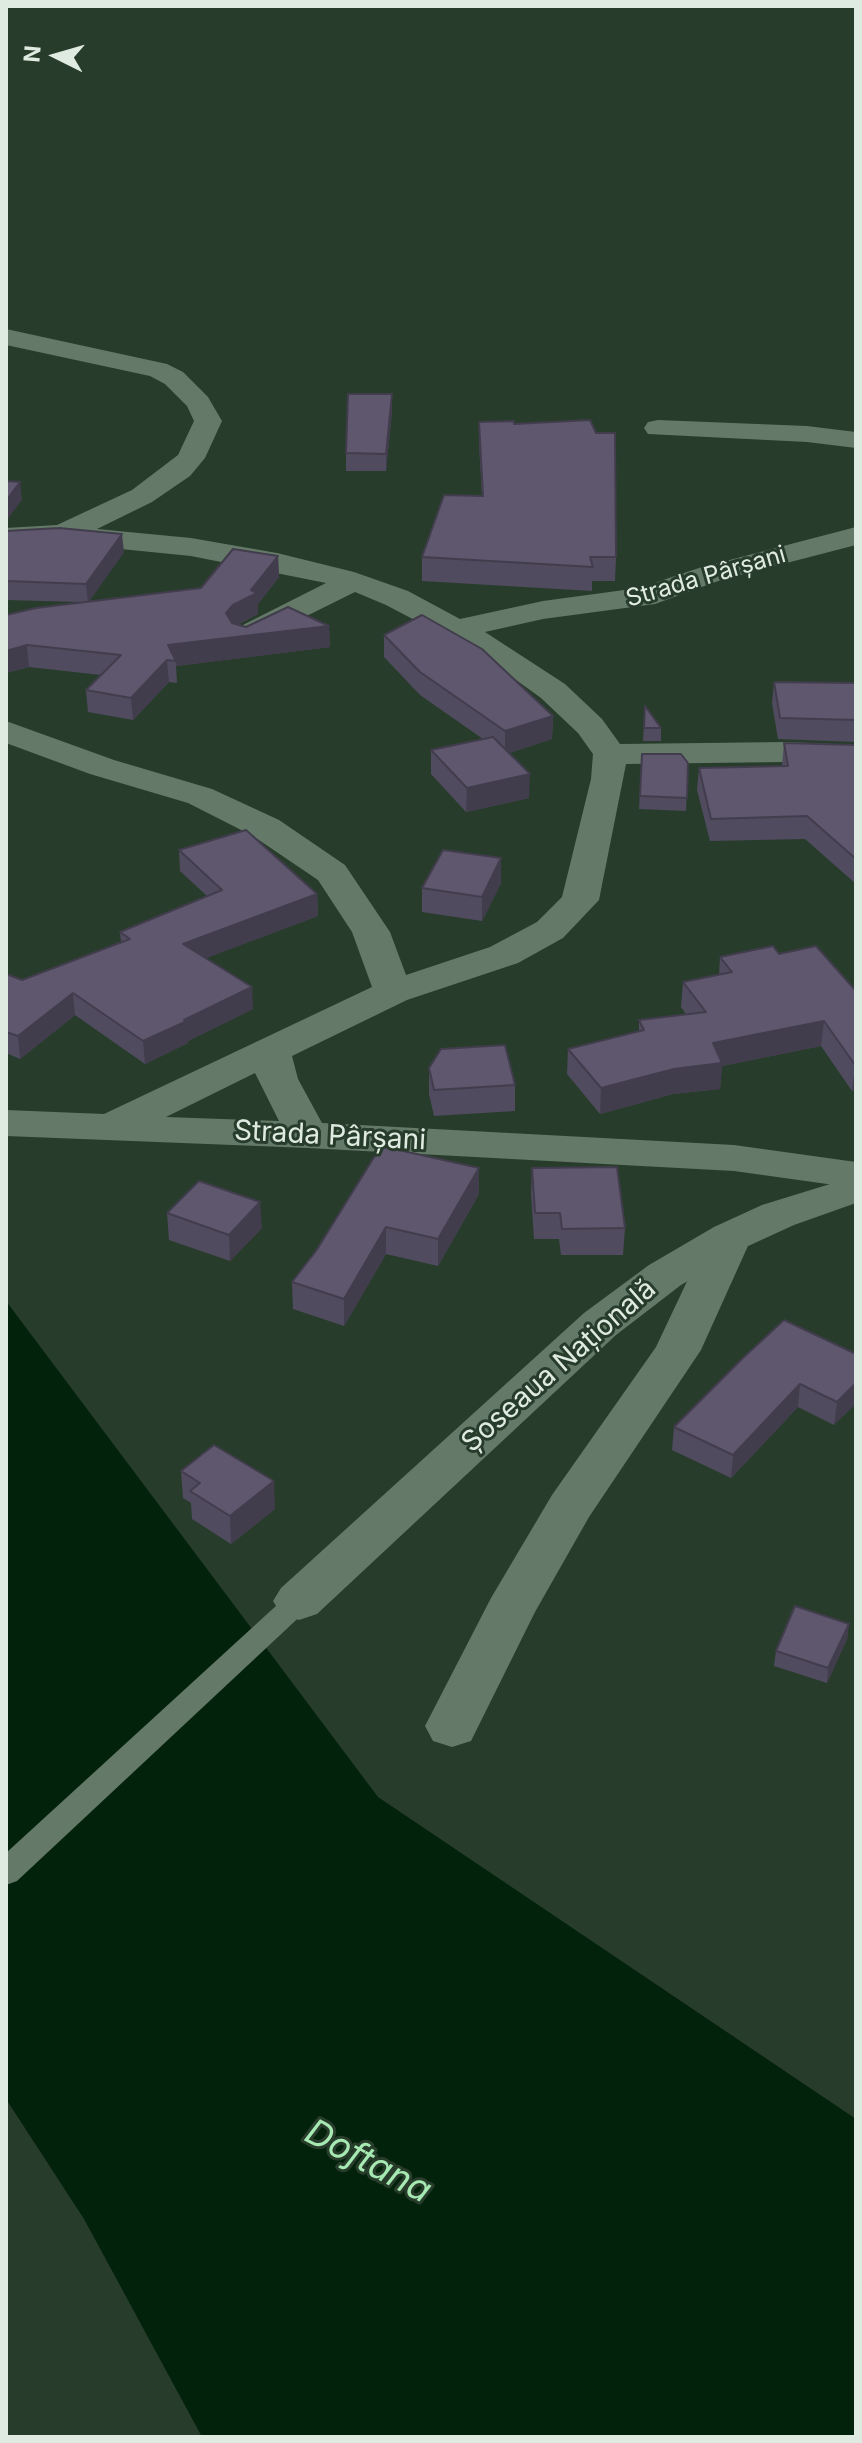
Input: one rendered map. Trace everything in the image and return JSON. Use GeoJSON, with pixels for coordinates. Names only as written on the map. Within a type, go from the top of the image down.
{"type":"FeatureCollection","features":[{"type":"Feature","properties":{"kind":"street"},"geometry":{"type":"LineString","coordinates":[[6,337],[158,370],[174,378],[199,403],[208,421],[191,458],[180,470],[131,501],[61,534]]}},
{"type":"Feature","properties":{"kind":"street"},"geometry":{"type":"LineString","coordinates":[[658,428],[807,434],[856,440]]}},
{"type":"Feature","properties":{"kind":"street"},"geometry":{"type":"LineString","coordinates":[[6,537],[61,534],[191,547],[277,562],[354,581],[460,628],[553,691],[590,726],[610,754],[786,752],[856,755]]}},
{"type":"Feature","properties":{"kind":"street","name":"Strada Pârșani"},"geometry":{"type":"LineString","coordinates":[[460,628],[543,610],[644,597],[710,574],[856,536]]}},
{"type":"Feature","properties":{"kind":"street"},"geometry":{"type":"LineString","coordinates":[[246,636],[354,581]]}},
{"type":"Feature","properties":{"kind":"street"},"geometry":{"type":"LineString","coordinates":[[6,731],[102,767],[200,796],[266,828],[332,873],[371,932],[393,992]]}},
{"type":"Feature","properties":{"kind":"street","name":"Strada Pârșani"},"geometry":{"type":"LineString","coordinates":[[113,1126],[393,992],[504,955],[550,930],[580,900],[608,779],[610,754]]}},
{"type":"Feature","properties":{"kind":"street"},"geometry":{"type":"LineString","coordinates":[[271,1050],[277,1079],[308,1135]]}},
{"type":"Feature","properties":{"kind":"street"},"geometry":{"type":"LineString","coordinates":[[6,1123],[113,1126]]}},
{"type":"Feature","properties":{"kind":"street","name":"Strada Pârșani"},"geometry":{"type":"LineString","coordinates":[[113,1126],[734,1158],[856,1175]]}},
{"type":"Feature","properties":{"kind":"street","name":"Șoseaua Națională"},"geometry":{"type":"LineString","coordinates":[[299,1601],[600,1324],[665,1275],[730,1237],[778,1215],[856,1189]]}},
{"type":"Feature","properties":{"kind":"street"},"geometry":{"type":"LineString","coordinates":[[452,1726],[509,1611],[570,1507],[678,1350],[730,1237]]}},
{"type":"Feature","properties":{"kind":"lane"},"geometry":{"type":"LineString","coordinates":[[6,1872],[299,1601]]}},
{"type":"Feature","properties":{"kind":"water","name":"Doftana"},"geometry":{"type":"Polygon","coordinates":[[[6,1301],[378,1797],[856,2119],[856,2437],[202,2437],[84,2219],[6,2099],[6,1301]]]}},
{"type":"Feature","properties":{"kind":"building"},"geometry":{"type":"Polygon","coordinates":[[[348,394],[392,394],[386,454],[346,453],[348,394]]]}},
{"type":"Feature","properties":{"kind":"building"},"geometry":{"type":"Polygon","coordinates":[[[590,420],[596,433],[615,433],[616,557],[590,557],[593,567],[422,557],[444,495],[483,496],[479,422],[514,421],[514,424],[590,420]]]}},
{"type":"Feature","properties":{"kind":"building"},"geometry":{"type":"Polygon","coordinates":[[[6,481],[20,482],[6,501],[6,481]]]}},
{"type":"Feature","properties":{"kind":"building"},"geometry":{"type":"Polygon","coordinates":[[[59,528],[122,534],[86,584],[6,581],[6,531],[59,528]]]}},
{"type":"Feature","properties":{"kind":"building"},"geometry":{"type":"Polygon","coordinates":[[[233,549],[278,556],[251,590],[257,593],[233,605],[226,613],[232,623],[246,627],[288,607],[329,626],[168,645],[176,661],[167,660],[131,698],[86,690],[121,655],[27,645],[6,651],[6,615],[36,608],[201,588],[233,549]]]}},
{"type":"Feature","properties":{"kind":"building"},"geometry":{"type":"Polygon","coordinates":[[[422,615],[482,649],[553,716],[505,731],[420,672],[384,635],[422,615]]]}},
{"type":"Feature","properties":{"kind":"building"},"geometry":{"type":"Polygon","coordinates":[[[774,682],[856,683],[856,720],[780,718],[774,682]]]}},
{"type":"Feature","properties":{"kind":"building"},"geometry":{"type":"Polygon","coordinates":[[[645,706],[661,728],[644,728],[645,706]]]}},
{"type":"Feature","properties":{"kind":"building"},"geometry":{"type":"Polygon","coordinates":[[[493,737],[530,774],[467,788],[431,750],[493,737]]]}},
{"type":"Feature","properties":{"kind":"building"},"geometry":{"type":"Polygon","coordinates":[[[784,743],[856,745],[856,859],[807,816],[711,819],[699,768],[788,766],[784,743]]]}},
{"type":"Feature","properties":{"kind":"building"},"geometry":{"type":"Polygon","coordinates":[[[642,754],[681,754],[688,763],[687,798],[640,796],[642,754]]]}},
{"type":"Feature","properties":{"kind":"building"},"geometry":{"type":"Polygon","coordinates":[[[246,830],[317,894],[183,944],[252,987],[143,1041],[73,993],[18,1036],[6,1032],[6,974],[22,980],[130,939],[120,932],[222,890],[179,850],[246,830]]]}},
{"type":"Feature","properties":{"kind":"building"},"geometry":{"type":"Polygon","coordinates":[[[443,850],[501,858],[482,897],[422,888],[443,850]]]}},
{"type":"Feature","properties":{"kind":"building"},"geometry":{"type":"Polygon","coordinates":[[[773,946],[779,954],[816,946],[856,991],[856,1065],[824,1021],[713,1043],[722,1063],[674,1069],[601,1088],[568,1049],[644,1030],[639,1020],[706,1012],[683,982],[732,972],[720,957],[773,946]]]}},
{"type":"Feature","properties":{"kind":"building"},"geometry":{"type":"Polygon","coordinates":[[[505,1045],[515,1085],[434,1090],[429,1068],[441,1049],[505,1045]]]}},
{"type":"Feature","properties":{"kind":"building"},"geometry":{"type":"Polygon","coordinates":[[[381,1146],[479,1168],[438,1239],[386,1227],[344,1299],[292,1282],[316,1251],[381,1146]]]}},
{"type":"Feature","properties":{"kind":"building"},"geometry":{"type":"Polygon","coordinates":[[[617,1167],[625,1228],[562,1229],[560,1213],[535,1213],[532,1168],[617,1167]]]}},
{"type":"Feature","properties":{"kind":"building"},"geometry":{"type":"Polygon","coordinates":[[[199,1181],[260,1202],[229,1235],[167,1213],[199,1181]]]}},
{"type":"Feature","properties":{"kind":"building"},"geometry":{"type":"Polygon","coordinates":[[[784,1320],[856,1354],[856,1383],[837,1402],[800,1384],[733,1455],[674,1427],[743,1358],[784,1320]]]}},
{"type":"Feature","properties":{"kind":"building"},"geometry":{"type":"Polygon","coordinates":[[[214,1445],[274,1481],[230,1516],[190,1491],[200,1483],[181,1471],[214,1445]]]}},
{"type":"Feature","properties":{"kind":"building"},"geometry":{"type":"Polygon","coordinates":[[[795,1606],[849,1624],[828,1668],[776,1651],[795,1606]]]}}]}
